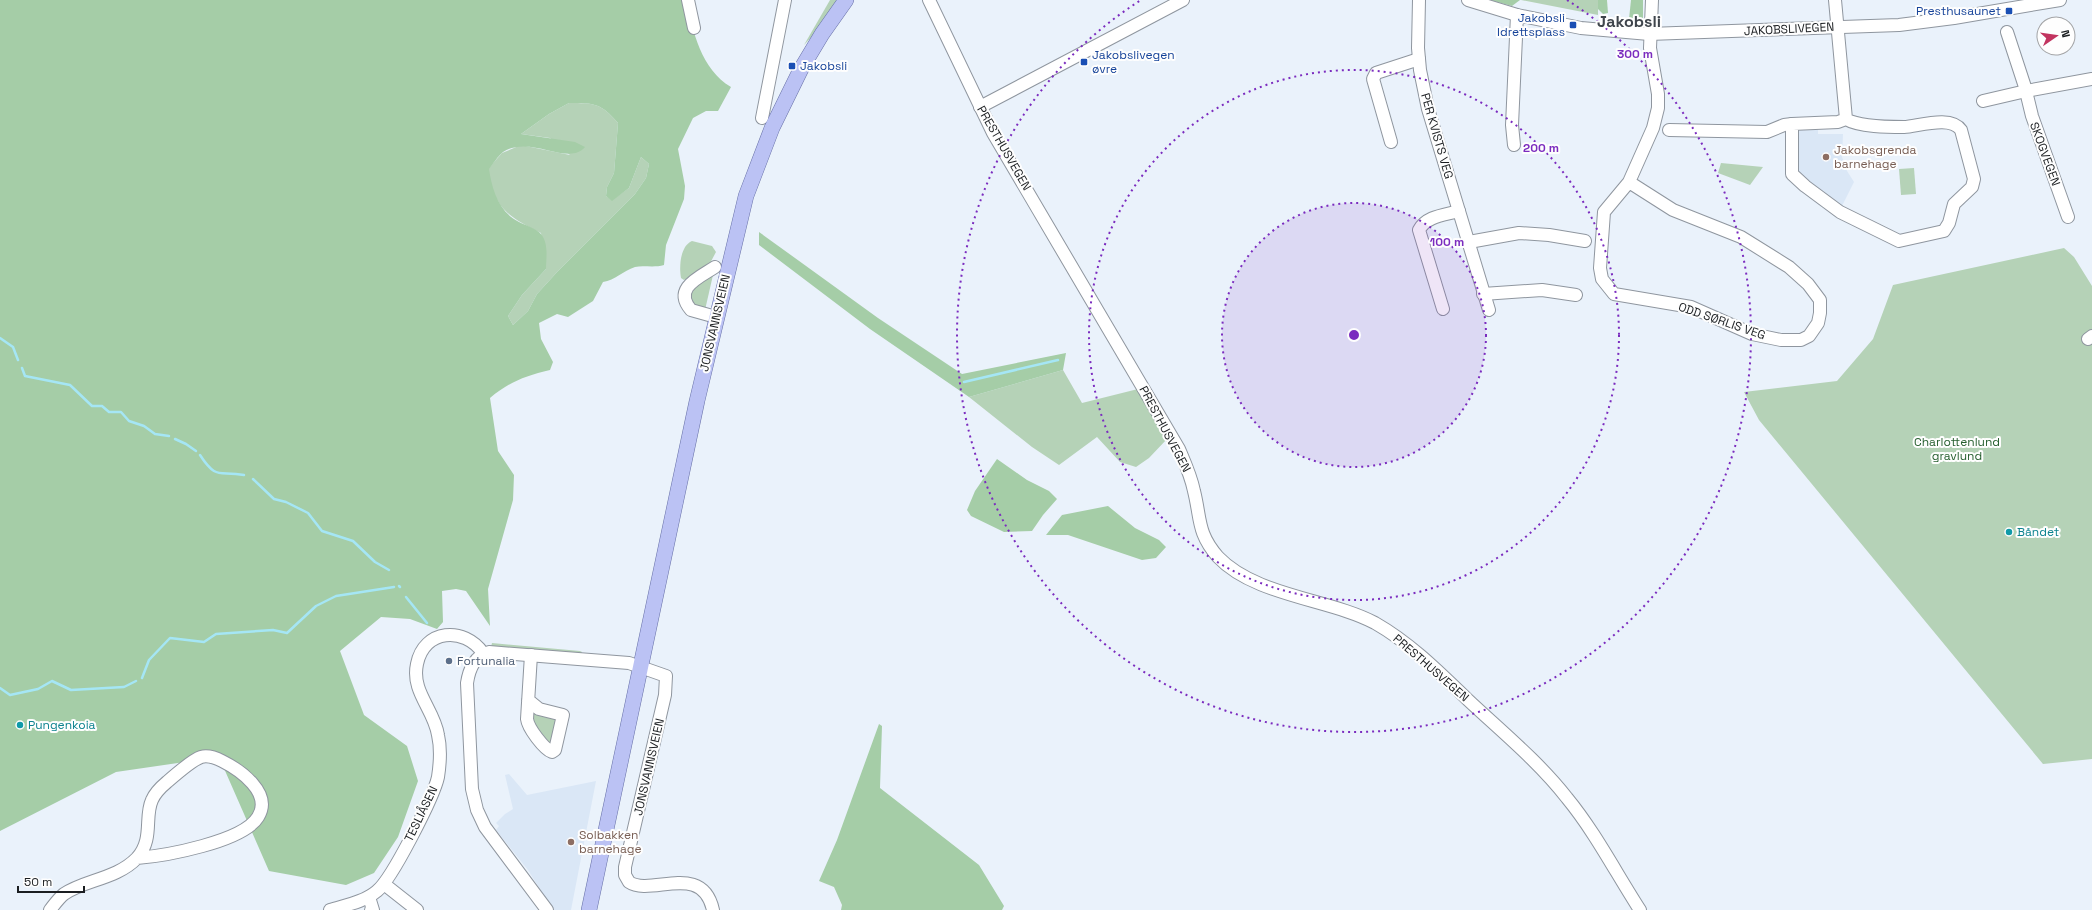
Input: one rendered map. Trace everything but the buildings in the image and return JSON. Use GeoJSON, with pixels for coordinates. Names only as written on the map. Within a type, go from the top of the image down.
{"type":"FeatureCollection","features":[{"type":"Feature","properties":{"kind":"main road","name":"JONSVANNSVEIEN"},"geometry":{"type":"LineString","coordinates":[[589,910],[640,666],[716,318],[746,196],[772,128],[801,69],[822,34],[846,0]]}},
{"type":"Feature","properties":{"kind":"street"},"geometry":{"type":"LineString","coordinates":[[688,0],[694,28]]}},
{"type":"Feature","properties":{"kind":"street"},"geometry":{"type":"LineString","coordinates":[[762,118],[785,0]]}},
{"type":"Feature","properties":{"kind":"street","name":"PRESTHUSVEGEN"},"geometry":{"type":"LineString","coordinates":[[929,0],[980,107],[1178,449],[1192,484],[1203,535],[1211,548],[1220,559],[1246,577],[1275,589],[1371,621],[1411,647],[1540,767],[1555,783],[1580,816],[1640,910]]}},
{"type":"Feature","properties":{"kind":"street"},"geometry":{"type":"LineString","coordinates":[[980,107],[1183,0]]}},
{"type":"Feature","properties":{"kind":"street","name":"PER KVISTS VEG"},"geometry":{"type":"LineString","coordinates":[[1419,0],[1419,59],[1428,109],[1489,310]]}},
{"type":"Feature","properties":{"kind":"street","name":"JAKOBSLIVEGEN"},"geometry":{"type":"LineString","coordinates":[[1468,0],[1517,15],[1581,28],[1649,34],[1911,24],[2060,0]]}},
{"type":"Feature","properties":{"kind":"street","name":"ODD SØRLIS VEG"},"geometry":{"type":"LineString","coordinates":[[1629,182],[1673,210],[1741,237],[1789,267],[1808,284],[1820,300],[1820,314],[1818,323],[1809,336],[1801,340],[1781,340],[1760,336],[1691,307],[1614,294],[1602,279],[1600,268],[1604,212],[1629,182],[1653,128],[1658,108],[1658,94],[1649,34],[1652,0]]}},
{"type":"Feature","properties":{"kind":"street"},"geometry":{"type":"LineString","coordinates":[[1835,0],[1846,119]]}},
{"type":"Feature","properties":{"kind":"street"},"geometry":{"type":"LineString","coordinates":[[1514,145],[1512,125],[1517,15]]}},
{"type":"Feature","properties":{"kind":"street","name":"SKOGVEGEN"},"geometry":{"type":"LineString","coordinates":[[2006,32],[2026,91],[2030,110],[2068,217]]}},
{"type":"Feature","properties":{"kind":"street"},"geometry":{"type":"LineString","coordinates":[[1391,142],[1373,79],[1376,73],[1419,59]]}},
{"type":"Feature","properties":{"kind":"street"},"geometry":{"type":"LineString","coordinates":[[1983,101],[2026,91],[2092,79]]}},
{"type":"Feature","properties":{"kind":"street"},"geometry":{"type":"LineString","coordinates":[[1668,130],[1768,132],[1784,125],[1838,122],[1846,119]]}},
{"type":"Feature","properties":{"kind":"street"},"geometry":{"type":"LineString","coordinates":[[1792,124],[1792,174],[1805,186],[1840,212],[1899,241],[1944,231],[1949,223],[1954,204],[1972,187],[1974,179],[1966,144],[1958,126],[1932,122],[1906,127],[1884,127],[1851,122],[1846,119]]}},
{"type":"Feature","properties":{"kind":"street"},"geometry":{"type":"LineString","coordinates":[[1443,309],[1419,230],[1422,224],[1427,220],[1459,211]]}},
{"type":"Feature","properties":{"kind":"street"},"geometry":{"type":"LineString","coordinates":[[1469,242],[1519,233],[1549,235],[1585,241]]}},
{"type":"Feature","properties":{"kind":"street"},"geometry":{"type":"LineString","coordinates":[[715,267],[689,285],[684,294],[691,310],[716,318]]}},
{"type":"Feature","properties":{"kind":"street"},"geometry":{"type":"LineString","coordinates":[[1483,294],[1542,290],[1576,295]]}},
{"type":"Feature","properties":{"kind":"street","name":"TESLIÅSEN"},"geometry":{"type":"LineString","coordinates":[[330,910],[368,897],[384,884],[430,800],[438,778],[440,756],[439,735],[417,687],[417,663],[421,654],[433,640],[448,635],[465,637],[472,640],[483,653]]}},
{"type":"Feature","properties":{"kind":"street"},"geometry":{"type":"LineString","coordinates":[[546,910],[485,827],[474,799],[467,683],[473,666],[483,653],[494,651],[623,662],[640,666]]}},
{"type":"Feature","properties":{"kind":"street"},"geometry":{"type":"LineString","coordinates":[[528,700],[531,655]]}},
{"type":"Feature","properties":{"kind":"street","name":"JONSVANNSVEIEN"},"geometry":{"type":"LineString","coordinates":[[640,666],[666,676],[666,683],[625,875],[629,882],[637,885],[674,883],[693,885],[705,893],[713,910]]}},
{"type":"Feature","properties":{"kind":"street"},"geometry":{"type":"LineString","coordinates":[[50,910],[64,894],[115,873],[137,858],[181,852],[236,833],[254,822],[261,810],[262,802],[251,780],[236,768],[212,757],[201,757],[196,760],[168,780],[152,800],[147,836],[137,858]]}},
{"type":"Feature","properties":{"kind":"street"},"geometry":{"type":"LineString","coordinates":[[384,884],[417,910]]}},
{"type":"Feature","properties":{"kind":"street"},"geometry":{"type":"LineString","coordinates":[[368,897],[373,910],[371,910]]}},
{"type":"Feature","properties":{"kind":"shaded area"},"geometry":{"type":"Polygon","coordinates":[[[1818,127],[1818,134],[1843,134],[1842,157],[1847,171],[1854,182],[1842,206],[1801,177],[1797,170],[1797,133],[1803,128],[1818,127]]]}},
{"type":"Feature","properties":{"kind":"shaded area"},"geometry":{"type":"Polygon","coordinates":[[[509,774],[527,795],[596,781],[571,910],[553,910],[528,870],[496,830],[499,826],[496,823],[505,814],[513,809],[505,775],[509,774]]]}},
{"type":"Feature","properties":{"kind":"green space"},"geometry":{"type":"Polygon","coordinates":[[[0,0],[686,0],[695,37],[705,60],[712,70],[731,87],[718,111],[706,111],[693,118],[678,149],[685,186],[684,199],[666,245],[664,265],[635,267],[603,282],[593,301],[568,317],[557,314],[539,323],[541,339],[553,362],[550,370],[518,380],[490,398],[498,451],[514,475],[513,500],[488,589],[490,626],[466,591],[456,589],[442,591],[443,622],[437,629],[410,619],[381,617],[340,651],[364,715],[407,746],[418,781],[398,837],[374,873],[346,885],[269,871],[219,757],[116,772],[0,831],[0,0]],[[569,103],[549,114],[521,134],[575,142],[585,147],[578,152],[569,154],[525,146],[514,147],[503,152],[489,169],[492,185],[498,200],[506,212],[512,218],[539,232],[544,238],[546,247],[546,269],[522,295],[508,316],[513,325],[528,311],[537,294],[635,194],[646,178],[649,164],[641,157],[629,188],[612,201],[606,196],[607,187],[614,173],[618,123],[607,111],[602,108],[591,104],[569,103]]]}},
{"type":"Feature","properties":{"kind":"green space"},"geometry":{"type":"Polygon","coordinates":[[[830,0],[839,0],[820,28],[804,45],[830,0]]]}},
{"type":"Feature","properties":{"kind":"green space"},"geometry":{"type":"Polygon","coordinates":[[[1490,0],[1520,0],[1512,6],[1490,0]]]}},
{"type":"Feature","properties":{"kind":"green space","name":"Jakobsli Idrettsplass"},"geometry":{"type":"Polygon","coordinates":[[[1521,0],[1598,0],[1598,15],[1521,0]]]}},
{"type":"Feature","properties":{"kind":"green space"},"geometry":{"type":"Polygon","coordinates":[[[1598,0],[1607,0],[1608,13],[1603,14],[1598,9],[1598,0]]]}},
{"type":"Feature","properties":{"kind":"green space"},"geometry":{"type":"Polygon","coordinates":[[[1631,0],[1643,0],[1643,22],[1629,19],[1631,0]]]}},
{"type":"Feature","properties":{"kind":"green space"},"geometry":{"type":"Polygon","coordinates":[[[569,103],[585,103],[602,108],[607,111],[618,123],[614,173],[607,187],[606,196],[612,200],[629,188],[641,157],[649,164],[646,178],[635,194],[537,294],[528,311],[513,325],[508,316],[522,295],[546,269],[541,233],[511,216],[498,202],[494,193],[488,169],[502,153],[521,145],[570,155],[550,138],[521,134],[549,114],[569,103]]]}},
{"type":"Feature","properties":{"kind":"green space"},"geometry":{"type":"Polygon","coordinates":[[[1721,163],[1763,167],[1750,185],[1718,173],[1721,163]]]}},
{"type":"Feature","properties":{"kind":"green space"},"geometry":{"type":"Polygon","coordinates":[[[1914,168],[1916,194],[1901,195],[1899,169],[1914,168]]]}},
{"type":"Feature","properties":{"kind":"green space"},"geometry":{"type":"Polygon","coordinates":[[[759,232],[878,318],[962,374],[1066,353],[1063,370],[969,397],[870,329],[759,245],[759,232]]]}},
{"type":"Feature","properties":{"kind":"green space"},"geometry":{"type":"Polygon","coordinates":[[[692,241],[712,246],[716,252],[708,267],[684,280],[681,278],[680,273],[681,257],[685,247],[692,241]]]}},
{"type":"Feature","properties":{"kind":"green space","name":"Charlottenlund gravlund"},"geometry":{"type":"Polygon","coordinates":[[[2064,248],[2074,257],[2092,286],[2092,759],[2043,764],[1759,420],[1744,392],[1837,381],[1873,339],[1893,285],[2064,248]]]}},
{"type":"Feature","properties":{"kind":"green space"},"geometry":{"type":"Polygon","coordinates":[[[713,275],[705,310],[696,309],[688,296],[690,289],[713,275]]]}},
{"type":"Feature","properties":{"kind":"green space"},"geometry":{"type":"Polygon","coordinates":[[[1063,370],[1082,403],[1138,389],[1167,439],[1149,458],[1136,467],[1120,462],[1097,437],[1059,465],[1032,447],[969,397],[1063,370]]]}},
{"type":"Feature","properties":{"kind":"green space"},"geometry":{"type":"Polygon","coordinates":[[[997,459],[1027,480],[1049,491],[1057,499],[1032,531],[1004,532],[971,516],[967,510],[975,491],[997,459]]]}},
{"type":"Feature","properties":{"kind":"green space"},"geometry":{"type":"Polygon","coordinates":[[[1108,506],[1135,528],[1159,540],[1166,547],[1156,558],[1142,560],[1068,535],[1046,535],[1062,515],[1108,506]]]}},
{"type":"Feature","properties":{"kind":"green space"},"geometry":{"type":"Polygon","coordinates":[[[492,643],[582,652],[581,654],[491,647],[492,643]]]}},
{"type":"Feature","properties":{"kind":"green space"},"geometry":{"type":"Polygon","coordinates":[[[529,709],[557,717],[553,745],[549,746],[532,725],[529,709]]]}},
{"type":"Feature","properties":{"kind":"green space"},"geometry":{"type":"Polygon","coordinates":[[[879,724],[882,726],[880,788],[979,865],[1004,906],[1002,910],[841,910],[842,905],[834,887],[819,881],[837,840],[879,724]]]}},
{"type":"Feature","properties":{"kind":"waterway"},"geometry":{"type":"LineString","coordinates":[[0,338],[13,347],[18,360]]}},
{"type":"Feature","properties":{"kind":"waterway"},"geometry":{"type":"LineString","coordinates":[[964,382],[1058,360]]}},
{"type":"Feature","properties":{"kind":"waterway"},"geometry":{"type":"LineString","coordinates":[[22,368],[25,376],[70,385],[92,406],[102,406],[109,412],[121,412],[129,421],[144,426],[155,434],[169,436]]}},
{"type":"Feature","properties":{"kind":"waterway"},"geometry":{"type":"LineString","coordinates":[[175,439],[196,451]]}},
{"type":"Feature","properties":{"kind":"waterway"},"geometry":{"type":"LineString","coordinates":[[200,455],[211,468],[219,473],[244,475]]}},
{"type":"Feature","properties":{"kind":"waterway"},"geometry":{"type":"LineString","coordinates":[[253,479],[274,499],[286,502],[308,513],[322,531],[353,541],[375,562],[389,570]]}},
{"type":"Feature","properties":{"kind":"waterway"},"geometry":{"type":"LineString","coordinates":[[142,678],[149,660],[170,638],[204,642],[216,634],[273,630],[287,633],[316,606],[336,596],[394,587]]}},
{"type":"Feature","properties":{"kind":"waterway"},"geometry":{"type":"LineString","coordinates":[[406,597],[427,623]]}},
{"type":"Feature","properties":{"kind":"waterway"},"geometry":{"type":"LineString","coordinates":[[0,688],[10,695],[38,689],[52,681],[71,690],[124,687],[136,681]]}},
{"type":"Feature","properties":{"kind":"place","name":"Presthusaunet"},"geometry":{"type":"Point","coordinates":[2009,11]}},
{"type":"Feature","properties":{"kind":"place","name":"Jakobsli Idrettsplass"},"geometry":{"type":"Point","coordinates":[1573,25]}},
{"type":"Feature","properties":{"kind":"place","name":"Jakobslivegen øvre"},"geometry":{"type":"Point","coordinates":[1084,62]}},
{"type":"Feature","properties":{"kind":"place","name":"Jakobsli"},"geometry":{"type":"Point","coordinates":[792,66]}},
{"type":"Feature","properties":{"kind":"place","name":"Jakobsgrenda barnehage"},"geometry":{"type":"Point","coordinates":[1826,157]}},
{"type":"Feature","properties":{"kind":"place","name":"Båndet"},"geometry":{"type":"Point","coordinates":[2009,532]}},
{"type":"Feature","properties":{"kind":"place","name":"Fortunalia"},"geometry":{"type":"Point","coordinates":[449,661]}},
{"type":"Feature","properties":{"kind":"place","name":"Pungenkoia"},"geometry":{"type":"Point","coordinates":[20,725]}},
{"type":"Feature","properties":{"kind":"place","name":"Solbakken barnehage"},"geometry":{"type":"Point","coordinates":[571,842]}},
{"type":"Feature","properties":{"kind":"district","name":"Jakobsli"},"geometry":{"type":"Point","coordinates":[1629,21]}}]}
